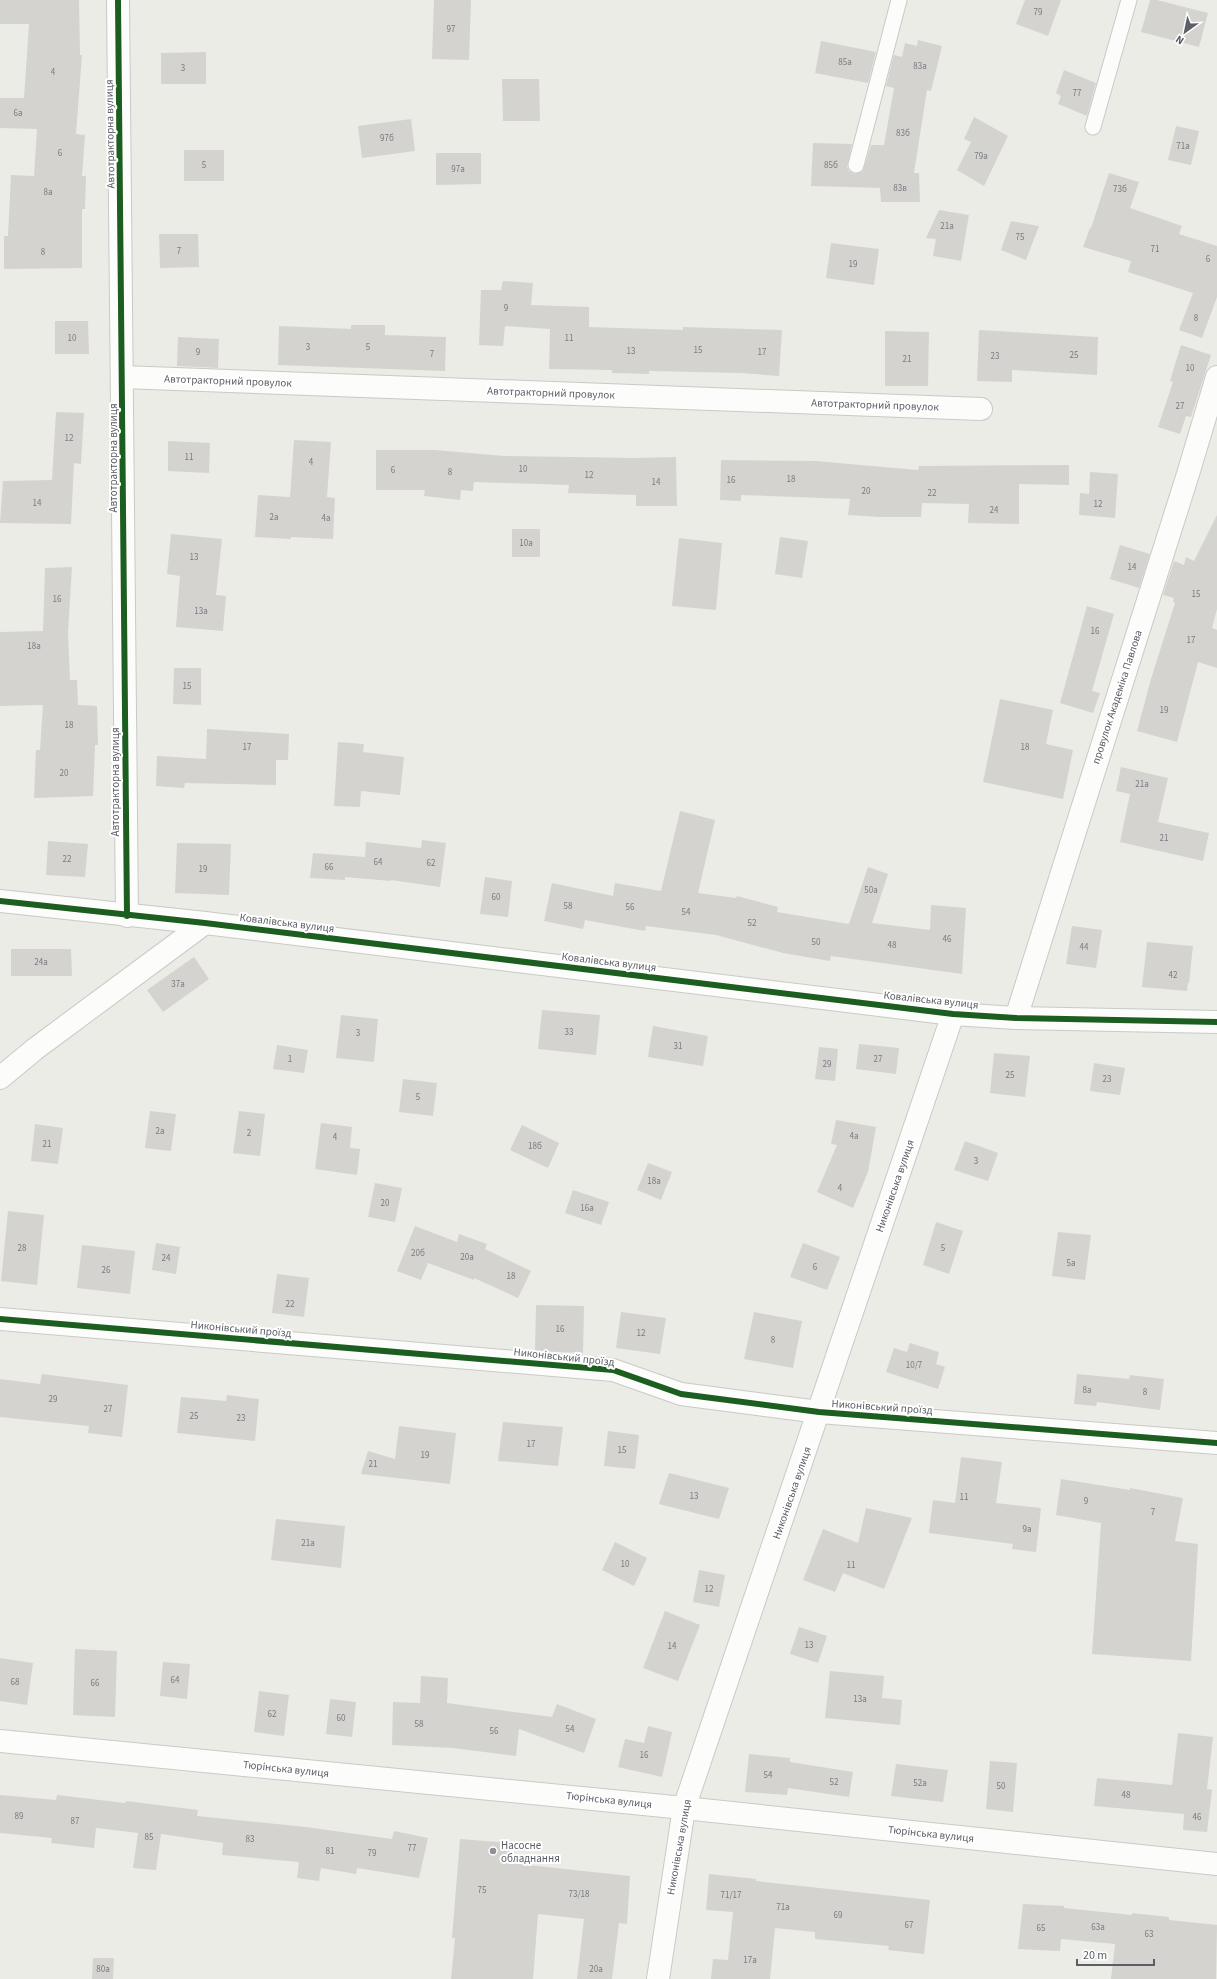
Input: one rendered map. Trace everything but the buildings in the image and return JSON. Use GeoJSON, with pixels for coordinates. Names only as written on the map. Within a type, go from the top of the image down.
{"type":"FeatureCollection","features":[{"type":"Feature","properties":{"kind":"street","name":"Автотракторна вулиця"},"geometry":{"type":"LineString","coordinates":[[118,0],[127,916]]}},
{"type":"Feature","properties":{"kind":"street","name":"Автотракторний провулок"},"geometry":{"type":"LineString","coordinates":[[122,376],[981,409]]}},
{"type":"Feature","properties":{"kind":"street","name":"провулок Академіка Павлова"},"geometry":{"type":"LineString","coordinates":[[1016,1018],[1188,474],[1217,377]]}},
{"type":"Feature","properties":{"kind":"street","name":"Ковалівська вулиця"},"geometry":{"type":"LineString","coordinates":[[0,901],[127,916],[205,923],[953,1014],[1016,1018],[1217,1022]]}},
{"type":"Feature","properties":{"kind":"street"},"geometry":{"type":"LineString","coordinates":[[0,1078],[34,1048],[205,923]]}},
{"type":"Feature","properties":{"kind":"street","name":"Никонівська вулиця"},"geometry":{"type":"LineString","coordinates":[[658,1979],[684,1808],[953,1014]]}},
{"type":"Feature","properties":{"kind":"street","name":"Никонівський проїзд"},"geometry":{"type":"LineString","coordinates":[[0,1319],[613,1370],[681,1394],[819,1412],[1217,1443]]}},
{"type":"Feature","properties":{"kind":"street","name":"Тюрінська вулиця"},"geometry":{"type":"LineString","coordinates":[[0,1741],[684,1808],[1217,1864]]}},
{"type":"Feature","properties":{"kind":"lane"},"geometry":{"type":"LineString","coordinates":[[856,165],[899,0]]}},
{"type":"Feature","properties":{"kind":"lane"},"geometry":{"type":"LineString","coordinates":[[1093,127],[1129,0]]}},
{"type":"Feature","properties":{"kind":"cycle path"},"geometry":{"type":"LineString","coordinates":[[118,0],[127,916]]}},
{"type":"Feature","properties":{"kind":"cycle path"},"geometry":{"type":"LineString","coordinates":[[0,901],[205,923],[953,1014],[1016,1018],[1217,1022]]}},
{"type":"Feature","properties":{"kind":"cycle path"},"geometry":{"type":"LineString","coordinates":[[0,1319],[613,1370],[681,1394],[819,1412],[1217,1443]]}},
{"type":"Feature","properties":{"kind":"place","name":"Насосне обладнання"},"geometry":{"type":"Point","coordinates":[493,1851]}}]}
